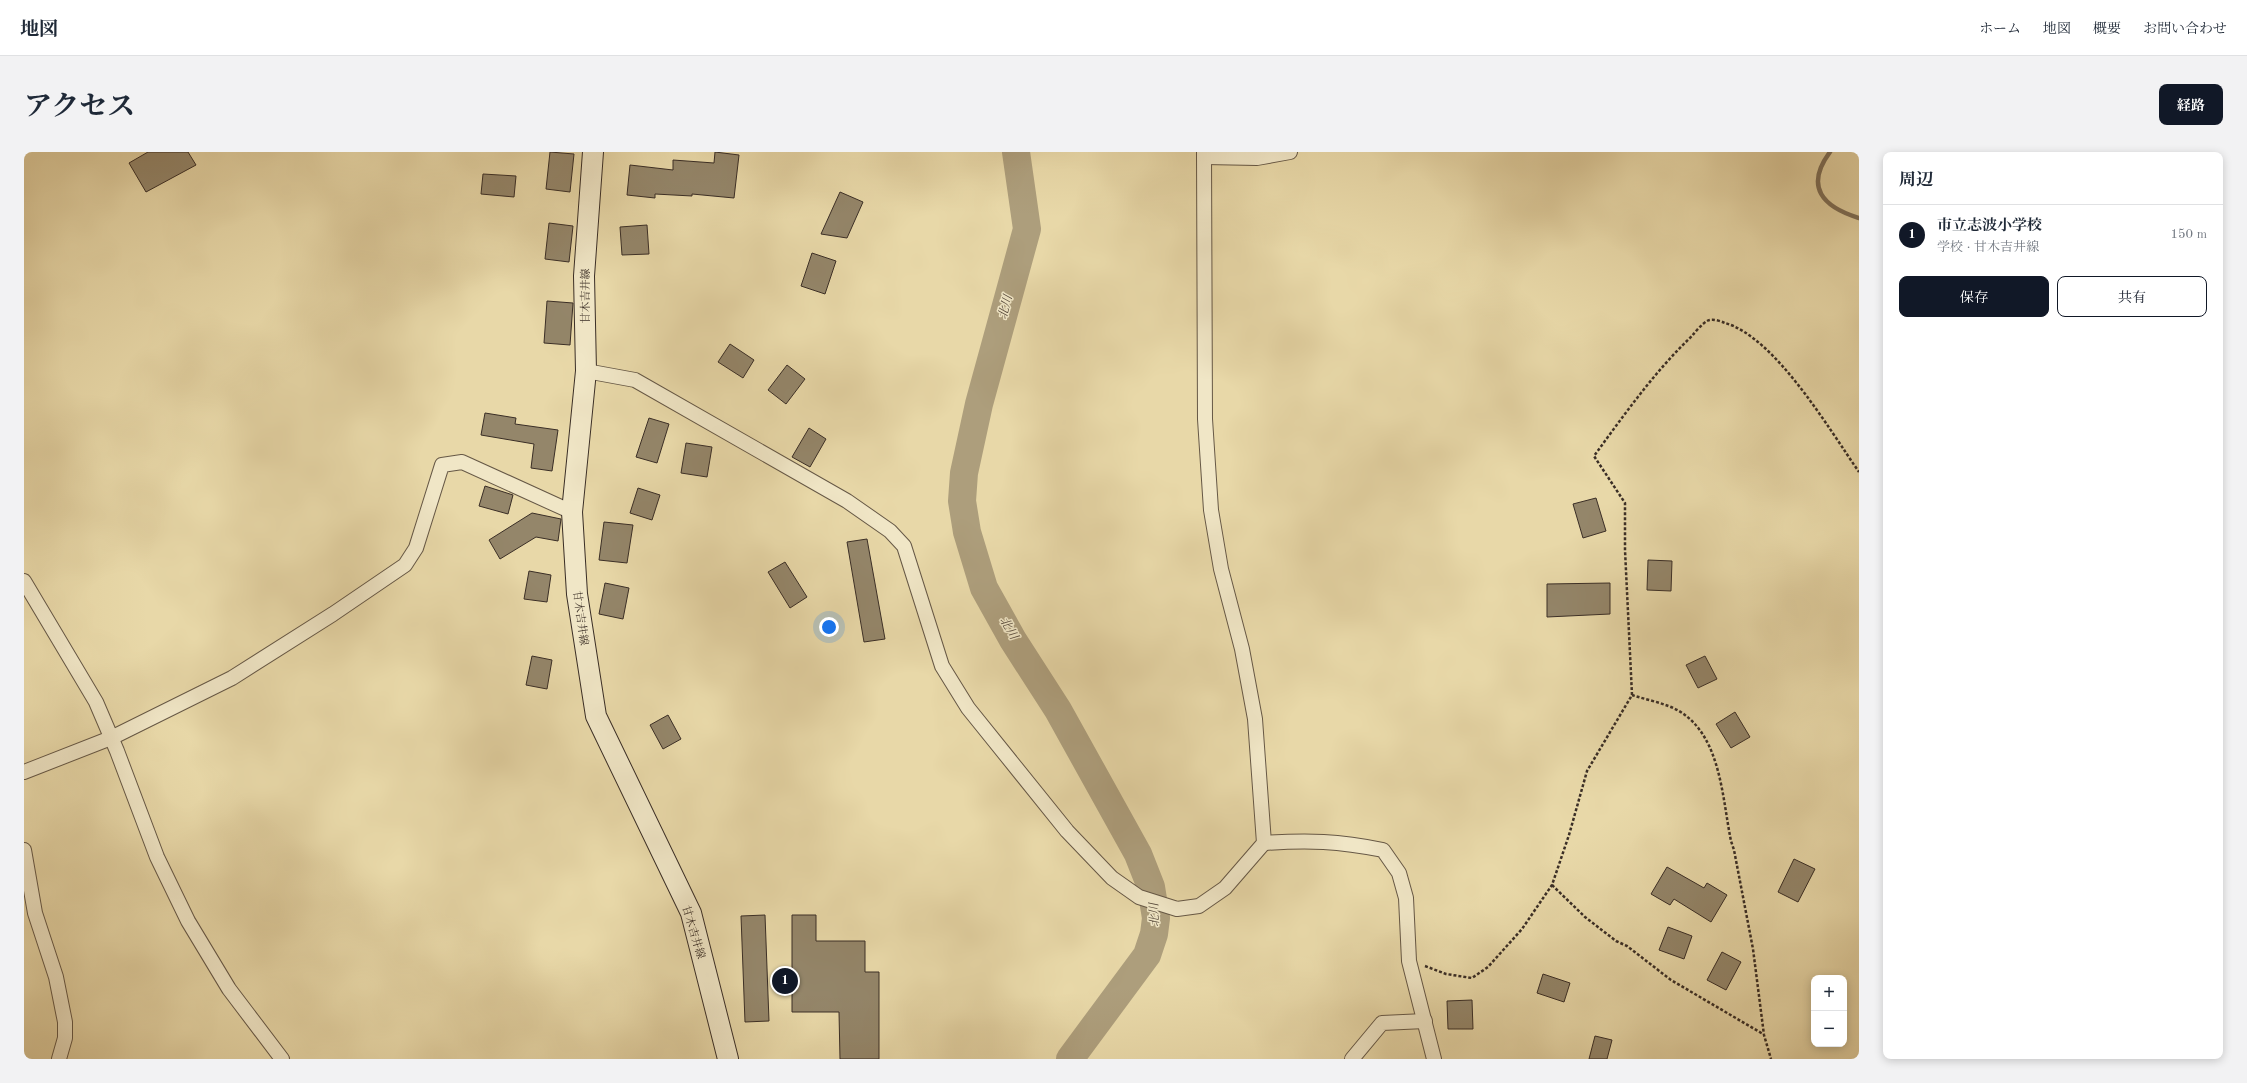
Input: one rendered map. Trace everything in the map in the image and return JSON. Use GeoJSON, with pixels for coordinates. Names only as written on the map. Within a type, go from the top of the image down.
{"type":"FeatureCollection","features":[{"type":"Feature","properties":{"kind":"main road","name":"甘木吉井線"},"geometry":{"type":"LineString","coordinates":[[593,152],[584,276],[586,370],[572,512],[577,594],[596,716],[691,913],[728,1059]]}},
{"type":"Feature","properties":{"kind":"street"},"geometry":{"type":"LineString","coordinates":[[1264,843],[1255,719],[1242,649],[1221,569],[1211,510],[1205,419],[1204,154],[1257,158],[1290,152]]}},
{"type":"Feature","properties":{"kind":"street"},"geometry":{"type":"LineString","coordinates":[[586,370],[635,380],[847,501],[890,531],[904,546],[942,666],[968,708],[1067,831],[1112,878],[1140,897],[1177,909],[1199,906],[1225,888],[1264,843],[1306,840],[1344,842],[1383,850],[1399,873],[1406,898],[1409,961],[1434,1059]]}},
{"type":"Feature","properties":{"kind":"street"},"geometry":{"type":"LineString","coordinates":[[24,772],[111,738],[232,678],[333,614],[405,565],[416,548],[442,465],[462,462],[572,512]]}},
{"type":"Feature","properties":{"kind":"street"},"geometry":{"type":"LineString","coordinates":[[24,581],[96,702],[157,857],[188,921],[229,988],[282,1059]]}},
{"type":"Feature","properties":{"kind":"street"},"geometry":{"type":"LineString","coordinates":[[24,850],[35,913],[56,977],[64,1022],[65,1038],[59,1059]]}},
{"type":"Feature","properties":{"kind":"street"},"geometry":{"type":"LineString","coordinates":[[1352,1059],[1382,1022],[1425,1021]]}},
{"type":"Feature","properties":{"kind":"path"},"geometry":{"type":"LineString","coordinates":[[1409,961],[1446,974],[1472,978],[1488,967],[1522,929],[1552,885],[1569,835],[1587,771],[1632,695],[1625,550],[1625,503],[1594,456],[1680,346],[1707,321],[1715,320],[1736,326],[1776,359],[1797,383],[1859,472]]}},
{"type":"Feature","properties":{"kind":"path"},"geometry":{"type":"LineString","coordinates":[[1632,695],[1679,711],[1697,726],[1710,746],[1717,768],[1734,850],[1753,949],[1764,1035],[1771,1059]]}},
{"type":"Feature","properties":{"kind":"path"},"geometry":{"type":"LineString","coordinates":[[1552,885],[1585,917],[1616,941],[1627,946],[1672,980],[1764,1035]]}},
{"type":"Feature","properties":{"kind":"building"},"geometry":{"type":"Polygon","coordinates":[[[148,152],[188,152],[196,165],[146,192],[129,163],[148,152]]]}},
{"type":"Feature","properties":{"kind":"building"},"geometry":{"type":"Polygon","coordinates":[[[550,152],[574,154],[570,192],[546,189],[550,152]]]}},
{"type":"Feature","properties":{"kind":"building"},"geometry":{"type":"Polygon","coordinates":[[[715,152],[739,155],[734,198],[692,194],[692,196],[655,194],[655,198],[627,195],[630,165],[673,170],[673,160],[714,163],[715,152]]]}},
{"type":"Feature","properties":{"kind":"building"},"geometry":{"type":"Polygon","coordinates":[[[483,174],[516,176],[514,197],[481,194],[483,174]]]}},
{"type":"Feature","properties":{"kind":"building"},"geometry":{"type":"Polygon","coordinates":[[[840,192],[863,202],[847,238],[821,234],[840,192]]]}},
{"type":"Feature","properties":{"kind":"building"},"geometry":{"type":"Polygon","coordinates":[[[549,223],[573,226],[569,262],[545,259],[549,223]]]}},
{"type":"Feature","properties":{"kind":"building"},"geometry":{"type":"Polygon","coordinates":[[[647,225],[649,254],[622,255],[620,227],[647,225]]]}},
{"type":"Feature","properties":{"kind":"building"},"geometry":{"type":"Polygon","coordinates":[[[812,253],[836,261],[825,294],[801,286],[812,253]]]}},
{"type":"Feature","properties":{"kind":"building"},"geometry":{"type":"Polygon","coordinates":[[[547,301],[573,303],[570,345],[544,343],[547,301]]]}},
{"type":"Feature","properties":{"kind":"building"},"geometry":{"type":"Polygon","coordinates":[[[730,344],[754,360],[743,378],[718,362],[730,344]]]}},
{"type":"Feature","properties":{"kind":"building"},"geometry":{"type":"Polygon","coordinates":[[[787,365],[805,379],[786,404],[768,390],[787,365]]]}},
{"type":"Feature","properties":{"kind":"building"},"geometry":{"type":"Polygon","coordinates":[[[485,413],[516,418],[515,424],[558,430],[552,471],[531,468],[534,444],[481,435],[485,413]]]}},
{"type":"Feature","properties":{"kind":"building"},"geometry":{"type":"Polygon","coordinates":[[[649,418],[669,424],[657,463],[636,457],[649,418]]]}},
{"type":"Feature","properties":{"kind":"building"},"geometry":{"type":"Polygon","coordinates":[[[809,428],[826,439],[810,467],[792,457],[809,428]]]}},
{"type":"Feature","properties":{"kind":"building"},"geometry":{"type":"Polygon","coordinates":[[[686,443],[712,447],[707,477],[681,473],[686,443]]]}},
{"type":"Feature","properties":{"kind":"building"},"geometry":{"type":"Polygon","coordinates":[[[485,486],[513,495],[508,514],[479,506],[485,486]]]}},
{"type":"Feature","properties":{"kind":"building"},"geometry":{"type":"Polygon","coordinates":[[[638,488],[660,495],[652,520],[630,513],[638,488]]]}},
{"type":"Feature","properties":{"kind":"building"},"geometry":{"type":"Polygon","coordinates":[[[1596,498],[1606,531],[1583,538],[1573,504],[1596,498]]]}},
{"type":"Feature","properties":{"kind":"building"},"geometry":{"type":"Polygon","coordinates":[[[532,513],[561,519],[558,541],[536,537],[500,559],[489,540],[532,513]]]}},
{"type":"Feature","properties":{"kind":"building"},"geometry":{"type":"Polygon","coordinates":[[[604,522],[633,525],[627,563],[599,560],[604,522]]]}},
{"type":"Feature","properties":{"kind":"building"},"geometry":{"type":"Polygon","coordinates":[[[867,539],[885,639],[864,642],[847,542],[867,539]]]}},
{"type":"Feature","properties":{"kind":"building"},"geometry":{"type":"Polygon","coordinates":[[[1648,560],[1672,561],[1671,591],[1647,590],[1648,560]]]}},
{"type":"Feature","properties":{"kind":"building"},"geometry":{"type":"Polygon","coordinates":[[[785,562],[807,597],[790,608],[768,572],[785,562]]]}},
{"type":"Feature","properties":{"kind":"building"},"geometry":{"type":"Polygon","coordinates":[[[529,571],[551,575],[547,602],[524,599],[529,571]]]}},
{"type":"Feature","properties":{"kind":"building"},"geometry":{"type":"Polygon","coordinates":[[[605,583],[629,588],[623,619],[599,614],[605,583]]]}},
{"type":"Feature","properties":{"kind":"building"},"geometry":{"type":"Polygon","coordinates":[[[1610,583],[1610,614],[1547,617],[1547,584],[1610,583]]]}},
{"type":"Feature","properties":{"kind":"building"},"geometry":{"type":"Polygon","coordinates":[[[532,656],[552,660],[547,689],[526,685],[532,656]]]}},
{"type":"Feature","properties":{"kind":"building"},"geometry":{"type":"Polygon","coordinates":[[[1705,656],[1717,679],[1698,688],[1686,665],[1705,656]]]}},
{"type":"Feature","properties":{"kind":"building"},"geometry":{"type":"Polygon","coordinates":[[[1735,712],[1750,737],[1731,748],[1716,724],[1735,712]]]}},
{"type":"Feature","properties":{"kind":"building"},"geometry":{"type":"Polygon","coordinates":[[[668,715],[681,739],[663,749],[650,725],[668,715]]]}},
{"type":"Feature","properties":{"kind":"building"},"geometry":{"type":"Polygon","coordinates":[[[1794,859],[1815,869],[1798,902],[1778,892],[1794,859]]]}},
{"type":"Feature","properties":{"kind":"building"},"geometry":{"type":"Polygon","coordinates":[[[1667,867],[1704,888],[1707,883],[1727,895],[1711,922],[1674,899],[1670,905],[1651,894],[1667,867]]]}},
{"type":"Feature","properties":{"kind":"building"},"geometry":{"type":"Polygon","coordinates":[[[765,915],[769,1021],[745,1022],[741,916],[765,915]]]}},
{"type":"Feature","properties":{"kind":"building"},"geometry":{"type":"Polygon","coordinates":[[[792,915],[816,915],[816,941],[865,941],[865,972],[879,972],[879,1059],[840,1059],[839,1012],[792,1012],[792,915]]]}},
{"type":"Feature","properties":{"kind":"building"},"geometry":{"type":"Polygon","coordinates":[[[1668,927],[1692,936],[1684,959],[1659,950],[1668,927]]]}},
{"type":"Feature","properties":{"kind":"building"},"geometry":{"type":"Polygon","coordinates":[[[1722,952],[1741,962],[1726,990],[1707,980],[1722,952]]]}},
{"type":"Feature","properties":{"kind":"building"},"geometry":{"type":"Polygon","coordinates":[[[1543,974],[1570,983],[1564,1002],[1537,993],[1543,974]]]}},
{"type":"Feature","properties":{"kind":"building"},"geometry":{"type":"Polygon","coordinates":[[[1472,1000],[1473,1029],[1448,1029],[1447,1001],[1472,1000]]]}},
{"type":"Feature","properties":{"kind":"building"},"geometry":{"type":"Polygon","coordinates":[[[1595,1036],[1612,1040],[1607,1059],[1589,1059],[1595,1036]]]}},
{"type":"Feature","properties":{"kind":"waterway","name":"北川"},"geometry":{"type":"LineString","coordinates":[[1016,152],[1027,229],[979,404],[964,473],[962,501],[967,532],[984,588],[1013,640],[1058,710],[1138,854],[1151,887],[1156,918],[1154,934],[1147,955],[1070,1059]]}},
{"type":"Feature","properties":{"kind":"waterway"},"geometry":{"type":"LineString","coordinates":[[1830,152],[1822,164],[1818,176],[1818,185],[1821,194],[1827,202],[1836,208],[1859,218]]}},
{"type":"Feature","properties":{"kind":"place","name":"市立志波小学校"},"geometry":{"type":"Point","coordinates":[785,981]}}]}
